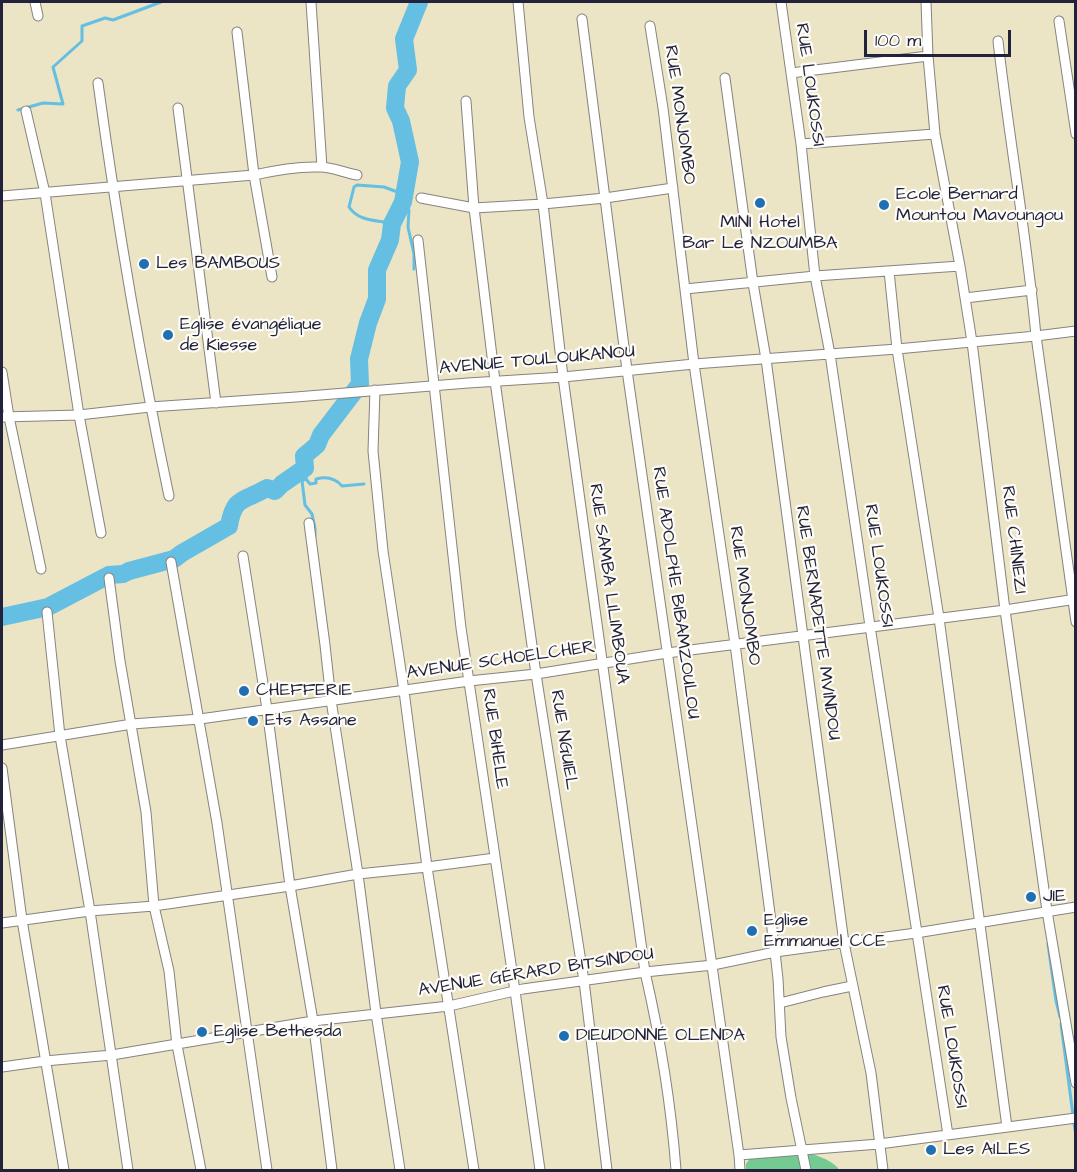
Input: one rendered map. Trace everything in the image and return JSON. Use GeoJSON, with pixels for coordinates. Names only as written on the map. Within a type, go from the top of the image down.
{"type":"FeatureCollection","features":[{"type":"Feature","properties":{"kind":"street"},"geometry":{"type":"LineString","coordinates":[[35,2],[38,16]]}},
{"type":"Feature","properties":{"kind":"street"},"geometry":{"type":"LineString","coordinates":[[312,2],[322,167]]}},
{"type":"Feature","properties":{"kind":"street","name":"RUE SAMBA LILIMBOUA"},"geometry":{"type":"LineString","coordinates":[[518,2],[529,117],[543,204],[563,377],[645,972],[673,1126],[676,1170]]}},
{"type":"Feature","properties":{"kind":"street","name":"RUE LOUKOSSI"},"geometry":{"type":"LineString","coordinates":[[781,2],[801,144],[815,276],[830,354],[948,1135]]}},
{"type":"Feature","properties":{"kind":"street","name":"RUE CHINIEZI"},"geometry":{"type":"LineString","coordinates":[[926,2],[935,134],[972,342],[1005,610],[1047,911],[1076,1083]]}},
{"type":"Feature","properties":{"kind":"street","name":"RUE ADOLPHE BIBAMZOULOU"},"geometry":{"type":"LineString","coordinates":[[582,19],[627,370],[713,965],[740,1170]]}},
{"type":"Feature","properties":{"kind":"street"},"geometry":{"type":"LineString","coordinates":[[1059,21],[1076,134]]}},
{"type":"Feature","properties":{"kind":"street","name":"RUE MONJOMBO"},"geometry":{"type":"LineString","coordinates":[[650,26],[663,108],[694,364],[735,644],[775,952],[781,1037],[806,1170]]}},
{"type":"Feature","properties":{"kind":"street"},"geometry":{"type":"LineString","coordinates":[[237,32],[254,175],[272,277]]}},
{"type":"Feature","properties":{"kind":"street"},"geometry":{"type":"LineString","coordinates":[[998,41],[1076,622]]}},
{"type":"Feature","properties":{"kind":"street"},"geometry":{"type":"LineString","coordinates":[[790,73],[928,56]]}},
{"type":"Feature","properties":{"kind":"street","name":"RUE BERNADETTE MVINDOU"},"geometry":{"type":"LineString","coordinates":[[725,78],[753,283],[766,359],[844,943],[871,1073],[883,1170]]}},
{"type":"Feature","properties":{"kind":"street"},"geometry":{"type":"LineString","coordinates":[[98,83],[130,299],[169,496]]}},
{"type":"Feature","properties":{"kind":"street","name":"RUE NGUIEL"},"geometry":{"type":"LineString","coordinates":[[465,101],[474,208],[495,381],[536,674],[584,981],[607,1170]]}},
{"type":"Feature","properties":{"kind":"street"},"geometry":{"type":"LineString","coordinates":[[178,108],[216,403]]}},
{"type":"Feature","properties":{"kind":"street"},"geometry":{"type":"LineString","coordinates":[[26,111],[45,193],[79,415],[101,532]]}},
{"type":"Feature","properties":{"kind":"street"},"geometry":{"type":"LineString","coordinates":[[801,144],[935,134]]}},
{"type":"Feature","properties":{"kind":"street"},"geometry":{"type":"LineString","coordinates":[[2,196],[254,175],[285,168],[322,167],[357,175]]}},
{"type":"Feature","properties":{"kind":"street"},"geometry":{"type":"LineString","coordinates":[[421,198],[474,208],[605,198],[673,188]]}},
{"type":"Feature","properties":{"kind":"street","name":"RUE BIHELE"},"geometry":{"type":"LineString","coordinates":[[418,240],[460,628],[540,1170]]}},
{"type":"Feature","properties":{"kind":"street"},"geometry":{"type":"LineString","coordinates":[[685,289],[815,276],[960,266]]}},
{"type":"Feature","properties":{"kind":"street"},"geometry":{"type":"LineString","coordinates":[[889,271],[897,349],[939,618],[1007,1127]]}},
{"type":"Feature","properties":{"kind":"street"},"geometry":{"type":"LineString","coordinates":[[965,298],[1032,290]]}},
{"type":"Feature","properties":{"kind":"street","name":"AVENUE TOULOUKANOU"},"geometry":{"type":"LineString","coordinates":[[5,417],[79,415],[150,407],[563,377],[694,364],[897,349],[1076,331]]}},
{"type":"Feature","properties":{"kind":"street"},"geometry":{"type":"LineString","coordinates":[[2,372],[5,417],[41,569]]}},
{"type":"Feature","properties":{"kind":"street"},"geometry":{"type":"LineString","coordinates":[[375,390],[373,451],[383,551],[427,867],[474,1170]]}},
{"type":"Feature","properties":{"kind":"street"},"geometry":{"type":"LineString","coordinates":[[309,523],[330,700],[358,874],[400,1170]]}},
{"type":"Feature","properties":{"kind":"street"},"geometry":{"type":"LineString","coordinates":[[243,556],[267,709],[290,886],[313,1021],[332,1170]]}},
{"type":"Feature","properties":{"kind":"street"},"geometry":{"type":"LineString","coordinates":[[171,562],[200,719],[228,894],[267,1170]]}},
{"type":"Feature","properties":{"kind":"street"},"geometry":{"type":"LineString","coordinates":[[109,578],[120,661],[146,812],[154,906],[169,971],[177,1045],[201,1170]]}},
{"type":"Feature","properties":{"kind":"street","name":"AVENUE SCHOELCHER"},"geometry":{"type":"LineString","coordinates":[[2,745],[132,724],[200,719],[469,681],[536,674],[667,653],[1005,610],[1074,599]]}},
{"type":"Feature","properties":{"kind":"street"},"geometry":{"type":"LineString","coordinates":[[47,612],[60,736],[90,911],[128,1170]]}},
{"type":"Feature","properties":{"kind":"street"},"geometry":{"type":"LineString","coordinates":[[2,768],[22,920],[64,1170]]}},
{"type":"Feature","properties":{"kind":"street"},"geometry":{"type":"LineString","coordinates":[[2,923],[90,911],[154,906],[358,874],[495,858]]}},
{"type":"Feature","properties":{"kind":"street","name":"AVENUE GÉRARD BITSINDOU"},"geometry":{"type":"LineString","coordinates":[[2,1067],[112,1055],[313,1021],[449,1006],[523,989],[713,965],[775,952],[916,933],[1076,907]]}},
{"type":"Feature","properties":{"kind":"street"},"geometry":{"type":"LineString","coordinates":[[780,1003],[852,986]]}},
{"type":"Feature","properties":{"kind":"street"},"geometry":{"type":"LineString","coordinates":[[739,1155],[879,1144],[1076,1118]]}},
{"type":"Feature","properties":{"kind":"green space"},"geometry":{"type":"Polygon","coordinates":[[[757,1148],[811,1154],[831,1162],[838,1170],[746,1170],[746,1164],[757,1148]]]}},
{"type":"Feature","properties":{"kind":"waterway"},"geometry":{"type":"LineString","coordinates":[[18,110],[43,103],[63,104],[53,67],[82,41],[82,26],[105,18],[113,20],[161,2]]}},
{"type":"Feature","properties":{"kind":"waterway"},"geometry":{"type":"LineString","coordinates":[[2,617],[48,607],[109,575],[123,574],[174,559],[229,526],[234,509],[241,501],[267,488],[275,491],[305,468],[304,456],[317,445],[321,435],[360,384],[359,359],[377,299],[377,270],[390,240],[392,224],[403,202],[410,162],[401,121],[395,108],[397,86],[408,70],[404,39],[419,2]]}},
{"type":"Feature","properties":{"kind":"waterway"},"geometry":{"type":"LineString","coordinates":[[390,223],[367,219],[353,212],[349,207],[354,187],[357,185],[384,187],[403,194]]}},
{"type":"Feature","properties":{"kind":"waterway"},"geometry":{"type":"LineString","coordinates":[[404,204],[409,210],[408,227],[414,254],[414,269]]}},
{"type":"Feature","properties":{"kind":"waterway"},"geometry":{"type":"LineString","coordinates":[[305,468],[306,479],[302,481],[305,505],[312,514],[315,536]]}},
{"type":"Feature","properties":{"kind":"waterway"},"geometry":{"type":"LineString","coordinates":[[306,479],[310,484],[316,483],[316,479],[324,478],[334,479],[342,486],[364,484]]}},
{"type":"Feature","properties":{"kind":"waterway"},"geometry":{"type":"LineString","coordinates":[[1048,944],[1060,1017]]}},
{"type":"Feature","properties":{"kind":"waterway"},"geometry":{"type":"LineString","coordinates":[[1061,1024],[1073,1115]]}},
{"type":"Feature","properties":{"kind":"waterway"},"geometry":{"type":"LineString","coordinates":[[1074,1123],[1076,1136]]}},
{"type":"Feature","properties":{"kind":"place","name":"MINI Hotel Bar Le NZOUMBA"},"geometry":{"type":"Point","coordinates":[760,203]}},
{"type":"Feature","properties":{"kind":"place","name":"Ecole Bernard Mountou Mavoungou"},"geometry":{"type":"Point","coordinates":[884,205]}},
{"type":"Feature","properties":{"kind":"place","name":"Les BAMBOUS"},"geometry":{"type":"Point","coordinates":[144,264]}},
{"type":"Feature","properties":{"kind":"place","name":"Eglise évangélique de Kiesse"},"geometry":{"type":"Point","coordinates":[168,335]}},
{"type":"Feature","properties":{"kind":"place","name":"CHEFFERIE"},"geometry":{"type":"Point","coordinates":[244,691]}},
{"type":"Feature","properties":{"kind":"place","name":"Ets Assane"},"geometry":{"type":"Point","coordinates":[253,721]}},
{"type":"Feature","properties":{"kind":"place","name":"JIE"},"geometry":{"type":"Point","coordinates":[1031,897]}},
{"type":"Feature","properties":{"kind":"place","name":"Eglise Emmanuel CCE"},"geometry":{"type":"Point","coordinates":[752,931]}},
{"type":"Feature","properties":{"kind":"place","name":"Eglise Bethesda"},"geometry":{"type":"Point","coordinates":[202,1032]}},
{"type":"Feature","properties":{"kind":"place","name":"DIEUDONNÉ OLENDA"},"geometry":{"type":"Point","coordinates":[564,1036]}},
{"type":"Feature","properties":{"kind":"place","name":"Les AILES"},"geometry":{"type":"Point","coordinates":[931,1150]}}]}
